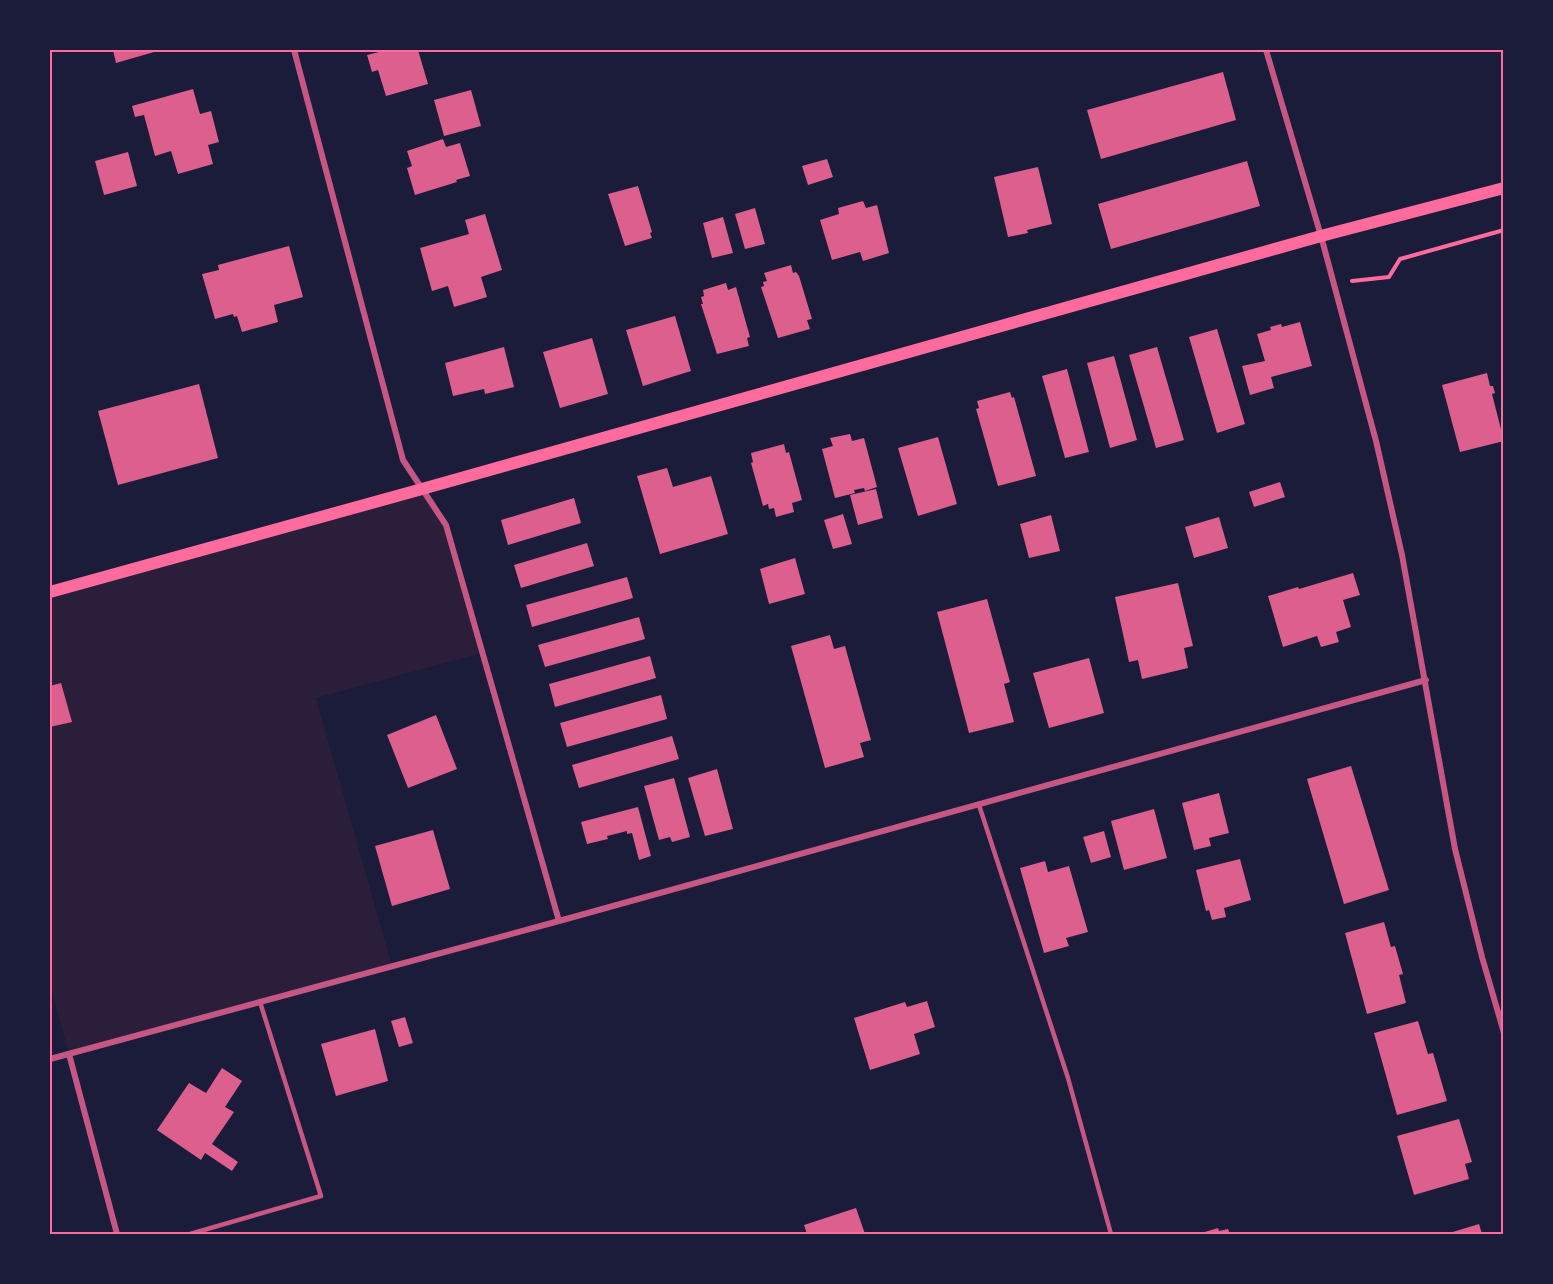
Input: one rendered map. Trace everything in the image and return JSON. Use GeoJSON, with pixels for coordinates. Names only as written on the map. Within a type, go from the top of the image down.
{"type":"FeatureCollection","features":[{"type":"Feature","properties":{"kind":"main road"},"geometry":{"type":"LineString","coordinates":[[50,592],[1321,236],[1503,188]]}},
{"type":"Feature","properties":{"kind":"street"},"geometry":{"type":"LineString","coordinates":[[294,50],[403,460],[446,525],[559,921]]}},
{"type":"Feature","properties":{"kind":"street"},"geometry":{"type":"LineString","coordinates":[[1266,50],[1321,236],[1377,441],[1426,680],[1455,849],[1503,1033]]}},
{"type":"Feature","properties":{"kind":"street"},"geometry":{"type":"LineString","coordinates":[[50,1059],[559,921],[1426,680]]}},
{"type":"Feature","properties":{"kind":"street"},"geometry":{"type":"LineString","coordinates":[[69,1054],[117,1234]]}},
{"type":"Feature","properties":{"kind":"lane"},"geometry":{"type":"LineString","coordinates":[[979,805],[1068,1078],[1112,1234]]}},
{"type":"Feature","properties":{"kind":"lane"},"geometry":{"type":"LineString","coordinates":[[190,1234],[321,1196],[260,1002]]}},
{"type":"Feature","properties":{"kind":"path"},"geometry":{"type":"LineString","coordinates":[[1334,284],[1389,277],[1400,259],[1503,230]]}},
{"type":"Feature","properties":{"kind":"shaded area"},"geometry":{"type":"Polygon","coordinates":[[[422,489],[446,525],[482,653],[316,698],[392,966],[69,1054],[50,984],[50,592],[422,489]]]}},
{"type":"Feature","properties":{"kind":"building"},"geometry":{"type":"Polygon","coordinates":[[[113,50],[161,50],[116,63],[113,50]]]}},
{"type":"Feature","properties":{"kind":"building"},"geometry":{"type":"Polygon","coordinates":[[[387,50],[418,50],[428,84],[386,96],[378,70],[372,72],[367,55],[387,50]]]}},
{"type":"Feature","properties":{"kind":"building"},"geometry":{"type":"Polygon","coordinates":[[[1223,72],[1236,120],[1101,159],[1087,110],[1223,72]]]}},
{"type":"Feature","properties":{"kind":"building"},"geometry":{"type":"Polygon","coordinates":[[[193,89],[200,114],[211,111],[219,142],[208,145],[213,164],[178,174],[171,151],[155,156],[144,115],[135,117],[132,106],[193,89]]]}},
{"type":"Feature","properties":{"kind":"building"},"geometry":{"type":"Polygon","coordinates":[[[471,90],[481,126],[444,136],[434,100],[471,90]]]}},
{"type":"Feature","properties":{"kind":"building"},"geometry":{"type":"Polygon","coordinates":[[[443,139],[446,147],[460,143],[470,176],[415,195],[407,168],[412,166],[407,151],[443,139]]]}},
{"type":"Feature","properties":{"kind":"building"},"geometry":{"type":"Polygon","coordinates":[[[128,152],[137,186],[104,195],[95,161],[128,152]]]}},
{"type":"Feature","properties":{"kind":"building"},"geometry":{"type":"Polygon","coordinates":[[[827,159],[833,177],[808,185],[802,166],[827,159]]]}},
{"type":"Feature","properties":{"kind":"building"},"geometry":{"type":"Polygon","coordinates":[[[1247,161],[1260,206],[1111,249],[1098,204],[1247,161]]]}},
{"type":"Feature","properties":{"kind":"building"},"geometry":{"type":"Polygon","coordinates":[[[1038,167],[1052,224],[1027,230],[1028,233],[1008,237],[994,177],[1038,167]]]}},
{"type":"Feature","properties":{"kind":"building"},"geometry":{"type":"Polygon","coordinates":[[[638,186],[652,238],[625,246],[608,194],[638,186]]]}},
{"type":"Feature","properties":{"kind":"building"},"geometry":{"type":"Polygon","coordinates":[[[863,201],[866,208],[877,205],[889,253],[863,261],[860,252],[832,260],[820,220],[839,214],[838,208],[863,201]]]}},
{"type":"Feature","properties":{"kind":"building"},"geometry":{"type":"Polygon","coordinates":[[[755,208],[765,244],[745,249],[735,214],[755,208]]]}},
{"type":"Feature","properties":{"kind":"building"},"geometry":{"type":"Polygon","coordinates":[[[485,214],[502,270],[481,277],[487,297],[454,307],[448,286],[432,291],[420,248],[469,234],[465,220],[485,214]]]}},
{"type":"Feature","properties":{"kind":"building"},"geometry":{"type":"Polygon","coordinates":[[[723,217],[733,253],[712,258],[703,223],[723,217]]]}},
{"type":"Feature","properties":{"kind":"building"},"geometry":{"type":"Polygon","coordinates":[[[289,246],[303,297],[274,305],[278,322],[242,332],[237,316],[234,317],[233,314],[215,319],[202,274],[219,270],[218,265],[289,246]]]}},
{"type":"Feature","properties":{"kind":"building"},"geometry":{"type":"Polygon","coordinates":[[[791,265],[793,273],[796,272],[799,276],[812,319],[807,320],[810,329],[778,338],[761,287],[764,286],[763,282],[767,281],[764,273],[791,265]]]}},
{"type":"Feature","properties":{"kind":"building"},"geometry":{"type":"Polygon","coordinates":[[[726,283],[728,290],[736,287],[750,337],[747,338],[749,346],[717,354],[701,304],[703,304],[701,297],[704,296],[703,290],[726,283]]]}},
{"type":"Feature","properties":{"kind":"building"},"geometry":{"type":"Polygon","coordinates":[[[675,316],[691,371],[643,386],[626,330],[675,316]]]}},
{"type":"Feature","properties":{"kind":"building"},"geometry":{"type":"Polygon","coordinates":[[[1300,322],[1312,366],[1271,377],[1274,388],[1250,395],[1242,366],[1265,361],[1257,334],[1271,330],[1270,327],[1281,324],[1282,327],[1300,322]]]}},
{"type":"Feature","properties":{"kind":"building"},"geometry":{"type":"Polygon","coordinates":[[[1217,329],[1245,424],[1217,433],[1189,337],[1217,329]]]}},
{"type":"Feature","properties":{"kind":"building"},"geometry":{"type":"Polygon","coordinates":[[[592,338],[608,394],[560,408],[543,352],[592,338]]]}},
{"type":"Feature","properties":{"kind":"building"},"geometry":{"type":"Polygon","coordinates":[[[504,347],[514,387],[485,394],[484,389],[453,396],[445,363],[504,347]]]}},
{"type":"Feature","properties":{"kind":"building"},"geometry":{"type":"Polygon","coordinates":[[[1157,347],[1184,440],[1156,448],[1129,355],[1157,347]]]}},
{"type":"Feature","properties":{"kind":"building"},"geometry":{"type":"Polygon","coordinates":[[[1114,356],[1137,440],[1110,448],[1087,363],[1114,356]]]}},
{"type":"Feature","properties":{"kind":"building"},"geometry":{"type":"Polygon","coordinates":[[[1067,369],[1089,452],[1065,458],[1042,376],[1067,369]]]}},
{"type":"Feature","properties":{"kind":"building"},"geometry":{"type":"Polygon","coordinates":[[[1487,373],[1490,386],[1493,386],[1495,393],[1492,394],[1504,441],[1460,452],[1442,385],[1487,373]]]}},
{"type":"Feature","properties":{"kind":"building"},"geometry":{"type":"Polygon","coordinates":[[[199,384],[218,458],[118,485],[98,411],[199,384]]]}},
{"type":"Feature","properties":{"kind":"building"},"geometry":{"type":"Polygon","coordinates":[[[1010,392],[1012,398],[1014,397],[1036,476],[998,486],[976,409],[979,408],[977,401],[1010,392]]]}},
{"type":"Feature","properties":{"kind":"building"},"geometry":{"type":"Polygon","coordinates":[[[850,434],[852,441],[864,438],[877,487],[865,491],[864,488],[854,490],[855,493],[835,498],[822,449],[833,446],[830,438],[850,434]]]}},
{"type":"Feature","properties":{"kind":"building"},"geometry":{"type":"Polygon","coordinates":[[[938,437],[957,504],[918,516],[898,448],[938,437]]]}},
{"type":"Feature","properties":{"kind":"building"},"geometry":{"type":"Polygon","coordinates":[[[784,444],[786,453],[789,452],[802,500],[792,503],[794,512],[776,517],[774,508],[769,509],[768,504],[763,506],[751,463],[753,462],[751,453],[784,444]]]}},
{"type":"Feature","properties":{"kind":"building"},"geometry":{"type":"Polygon","coordinates":[[[667,468],[673,487],[711,476],[728,534],[660,554],[637,476],[667,468]]]}},
{"type":"Feature","properties":{"kind":"building"},"geometry":{"type":"Polygon","coordinates":[[[1280,482],[1285,497],[1254,507],[1249,492],[1280,482]]]}},
{"type":"Feature","properties":{"kind":"building"},"geometry":{"type":"Polygon","coordinates":[[[876,489],[883,518],[858,525],[850,495],[876,489]]]}},
{"type":"Feature","properties":{"kind":"building"},"geometry":{"type":"Polygon","coordinates":[[[574,498],[581,523],[508,545],[501,520],[574,498]]]}},
{"type":"Feature","properties":{"kind":"building"},"geometry":{"type":"Polygon","coordinates":[[[843,514],[852,544],[833,549],[824,520],[843,514]]]}},
{"type":"Feature","properties":{"kind":"building"},"geometry":{"type":"Polygon","coordinates":[[[1051,515],[1060,551],[1029,558],[1020,524],[1051,515]]]}},
{"type":"Feature","properties":{"kind":"building"},"geometry":{"type":"Polygon","coordinates":[[[1219,517],[1228,548],[1194,558],[1185,527],[1219,517]]]}},
{"type":"Feature","properties":{"kind":"building"},"geometry":{"type":"Polygon","coordinates":[[[587,543],[594,566],[521,588],[514,565],[587,543]]]}},
{"type":"Feature","properties":{"kind":"building"},"geometry":{"type":"Polygon","coordinates":[[[795,558],[805,594],[769,604],[760,569],[795,558]]]}},
{"type":"Feature","properties":{"kind":"building"},"geometry":{"type":"Polygon","coordinates":[[[1353,573],[1360,595],[1343,600],[1351,627],[1336,632],[1339,642],[1321,647],[1317,636],[1283,647],[1268,596],[1353,573]]]}},
{"type":"Feature","properties":{"kind":"building"},"geometry":{"type":"Polygon","coordinates":[[[627,577],[633,598],[532,627],[526,605],[627,577]]]}},
{"type":"Feature","properties":{"kind":"building"},"geometry":{"type":"Polygon","coordinates":[[[1178,583],[1193,646],[1184,648],[1188,668],[1142,679],[1138,660],[1129,662],[1115,597],[1178,583]]]}},
{"type":"Feature","properties":{"kind":"building"},"geometry":{"type":"Polygon","coordinates":[[[987,599],[1010,682],[1004,684],[1014,722],[969,733],[937,612],[987,599]]]}},
{"type":"Feature","properties":{"kind":"building"},"geometry":{"type":"Polygon","coordinates":[[[639,617],[645,639],[545,667],[538,645],[639,617]]]}},
{"type":"Feature","properties":{"kind":"building"},"geometry":{"type":"Polygon","coordinates":[[[830,635],[834,649],[845,646],[871,740],[860,743],[864,757],[825,768],[791,646],[830,635]]]}},
{"type":"Feature","properties":{"kind":"building"},"geometry":{"type":"Polygon","coordinates":[[[650,656],[656,678],[555,707],[549,684],[650,656]]]}},
{"type":"Feature","properties":{"kind":"building"},"geometry":{"type":"Polygon","coordinates":[[[1089,658],[1104,713],[1049,728],[1033,673],[1089,658]]]}},
{"type":"Feature","properties":{"kind":"building"},"geometry":{"type":"Polygon","coordinates":[[[61,683],[72,722],[50,727],[50,686],[61,683]]]}},
{"type":"Feature","properties":{"kind":"building"},"geometry":{"type":"Polygon","coordinates":[[[661,695],[667,719],[567,747],[560,723],[661,695]]]}},
{"type":"Feature","properties":{"kind":"building"},"geometry":{"type":"Polygon","coordinates":[[[436,715],[457,769],[408,788],[387,735],[436,715]]]}},
{"type":"Feature","properties":{"kind":"building"},"geometry":{"type":"Polygon","coordinates":[[[672,736],[679,759],[579,788],[572,765],[672,736]]]}},
{"type":"Feature","properties":{"kind":"building"},"geometry":{"type":"Polygon","coordinates":[[[1351,766],[1389,890],[1344,904],[1307,779],[1351,766]]]}},
{"type":"Feature","properties":{"kind":"building"},"geometry":{"type":"Polygon","coordinates":[[[717,769],[733,829],[705,836],[688,778],[717,769]]]}},
{"type":"Feature","properties":{"kind":"building"},"geometry":{"type":"Polygon","coordinates":[[[674,778],[690,837],[672,842],[670,837],[659,840],[644,786],[674,778]]]}},
{"type":"Feature","properties":{"kind":"building"},"geometry":{"type":"Polygon","coordinates":[[[1219,793],[1229,833],[1209,838],[1211,846],[1194,850],[1182,803],[1219,793]]]}},
{"type":"Feature","properties":{"kind":"building"},"geometry":{"type":"Polygon","coordinates":[[[638,807],[651,856],[639,860],[632,833],[627,834],[627,831],[587,844],[581,822],[638,807]]]}},
{"type":"Feature","properties":{"kind":"building"},"geometry":{"type":"Polygon","coordinates":[[[1154,809],[1167,858],[1124,870],[1111,821],[1154,809]]]}},
{"type":"Feature","properties":{"kind":"building"},"geometry":{"type":"Polygon","coordinates":[[[433,830],[450,889],[392,906],[375,846],[433,830]]]}},
{"type":"Feature","properties":{"kind":"building"},"geometry":{"type":"Polygon","coordinates":[[[1104,831],[1111,857],[1091,863],[1083,837],[1104,831]]]}},
{"type":"Feature","properties":{"kind":"building"},"geometry":{"type":"Polygon","coordinates":[[[1240,859],[1251,900],[1224,908],[1226,917],[1212,920],[1209,910],[1206,911],[1196,870],[1240,859]]]}},
{"type":"Feature","properties":{"kind":"building"},"geometry":{"type":"Polygon","coordinates":[[[1045,861],[1048,872],[1069,866],[1088,932],[1066,938],[1069,946],[1044,953],[1020,868],[1045,861]]]}},
{"type":"Feature","properties":{"kind":"building"},"geometry":{"type":"Polygon","coordinates":[[[1384,922],[1391,947],[1395,946],[1403,974],[1399,975],[1406,1003],[1367,1014],[1345,933],[1384,922]]]}},
{"type":"Feature","properties":{"kind":"building"},"geometry":{"type":"Polygon","coordinates":[[[927,1001],[935,1027],[914,1034],[920,1054],[870,1070],[854,1018],[905,1002],[907,1007],[927,1001]]]}},
{"type":"Feature","properties":{"kind":"building"},"geometry":{"type":"Polygon","coordinates":[[[405,1017],[413,1043],[399,1047],[391,1021],[405,1017]]]}},
{"type":"Feature","properties":{"kind":"building"},"geometry":{"type":"Polygon","coordinates":[[[1418,1021],[1428,1054],[1433,1053],[1447,1101],[1397,1115],[1374,1033],[1418,1021]]]}},
{"type":"Feature","properties":{"kind":"building"},"geometry":{"type":"Polygon","coordinates":[[[375,1029],[388,1081],[336,1096],[321,1044],[375,1029]]]}},
{"type":"Feature","properties":{"kind":"building"},"geometry":{"type":"Polygon","coordinates":[[[222,1068],[242,1081],[225,1107],[234,1112],[212,1144],[238,1162],[232,1171],[205,1153],[201,1160],[157,1130],[189,1083],[206,1093],[222,1068]]]}},
{"type":"Feature","properties":{"kind":"building"},"geometry":{"type":"Polygon","coordinates":[[[1459,1119],[1472,1162],[1465,1164],[1469,1179],[1414,1195],[1397,1136],[1459,1119]]]}},
{"type":"Feature","properties":{"kind":"building"},"geometry":{"type":"Polygon","coordinates":[[[856,1208],[865,1234],[807,1234],[804,1225],[856,1208]]]}},
{"type":"Feature","properties":{"kind":"building"},"geometry":{"type":"Polygon","coordinates":[[[1479,1224],[1482,1234],[1446,1234],[1479,1224]]]}},
{"type":"Feature","properties":{"kind":"building"},"geometry":{"type":"Polygon","coordinates":[[[1218,1228],[1219,1231],[1228,1229],[1230,1234],[1198,1234],[1218,1228]]]}}]}
